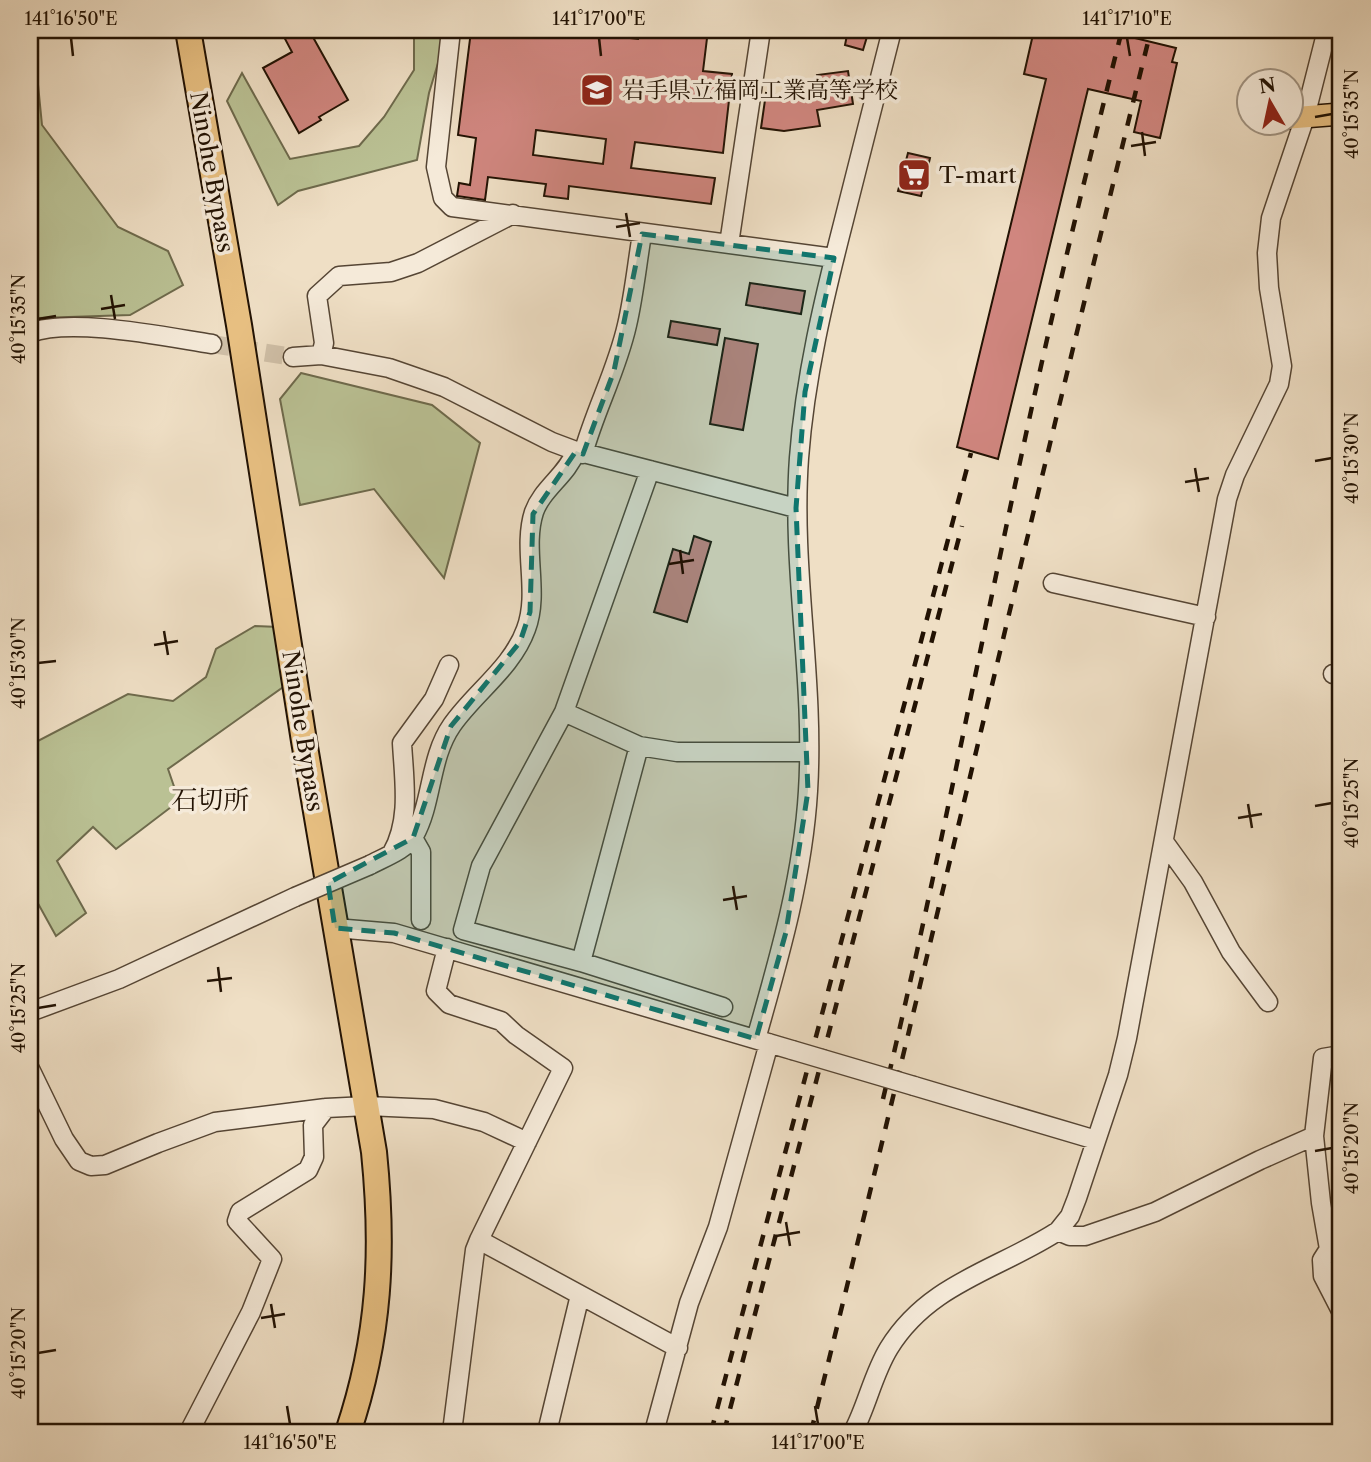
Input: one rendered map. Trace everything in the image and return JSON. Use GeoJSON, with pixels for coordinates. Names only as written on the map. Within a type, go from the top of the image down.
{"type":"FeatureCollection","features":[{"type":"Feature","properties":{"kind":"highway","name":"Ninohe Bypass"},"geometry":{"type":"LineString","coordinates":[[188,30],[242,339],[304,741],[367,1106],[379,1206],[378,1288],[364,1377],[348,1432]]}},
{"type":"Feature","properties":{"kind":"main road"},"geometry":{"type":"LineString","coordinates":[[1304,117],[1341,114]]}},
{"type":"Feature","properties":{"kind":"street"},"geometry":{"type":"LineString","coordinates":[[451,30],[436,167],[443,198],[452,207],[834,258]]}},
{"type":"Feature","properties":{"kind":"street"},"geometry":{"type":"LineString","coordinates":[[729,244],[761,30]]}},
{"type":"Feature","properties":{"kind":"street"},"geometry":{"type":"LineString","coordinates":[[654,1432],[689,1303],[718,1227],[763,1041],[801,856],[808,791],[808,752],[796,508],[805,393],[834,258],[892,30]]}},
{"type":"Feature","properties":{"kind":"street"},"geometry":{"type":"LineString","coordinates":[[1304,99],[1327,30]]}},
{"type":"Feature","properties":{"kind":"street"},"geometry":{"type":"LineString","coordinates":[[853,1431],[888,1350],[910,1320],[932,1298],[1058,1231],[1070,1216],[1077,1198],[1118,1074],[1127,1038],[1227,499],[1235,475],[1279,384],[1282,366],[1269,288],[1267,253],[1271,218],[1293,136]]}},
{"type":"Feature","properties":{"kind":"street"},"geometry":{"type":"LineString","coordinates":[[321,355],[324,343],[317,296],[339,276],[391,272],[418,263],[513,214]]}},
{"type":"Feature","properties":{"kind":"street"},"geometry":{"type":"LineString","coordinates":[[30,1012],[119,979],[370,865],[413,838],[423,813],[433,769],[451,726],[490,684],[520,642],[527,627],[531,599],[533,514],[538,503],[579,453],[614,371],[627,325],[642,234]]}},
{"type":"Feature","properties":{"kind":"street"},"geometry":{"type":"LineString","coordinates":[[30,333],[71,327],[132,332],[212,344]]}},
{"type":"Feature","properties":{"kind":"street"},"geometry":{"type":"LineString","coordinates":[[293,357],[321,355],[389,369],[444,387],[579,453],[796,508]]}},
{"type":"Feature","properties":{"kind":"street"},"geometry":{"type":"LineString","coordinates":[[650,470],[564,712],[481,866],[463,930],[581,962],[723,1007]]}},
{"type":"Feature","properties":{"kind":"street"},"geometry":{"type":"LineString","coordinates":[[1053,583],[1206,617]]}},
{"type":"Feature","properties":{"kind":"street"},"geometry":{"type":"LineString","coordinates":[[392,853],[398,843],[405,812],[402,743],[434,699],[449,665]]}},
{"type":"Feature","properties":{"kind":"street"},"geometry":{"type":"LineString","coordinates":[[564,712],[639,746],[677,752],[808,752]]}},
{"type":"Feature","properties":{"kind":"street"},"geometry":{"type":"LineString","coordinates":[[581,962],[639,746]]}},
{"type":"Feature","properties":{"kind":"street"},"geometry":{"type":"LineString","coordinates":[[413,838],[421,852],[421,920]]}},
{"type":"Feature","properties":{"kind":"street"},"geometry":{"type":"LineString","coordinates":[[1165,843],[1193,882],[1231,952],[1268,1002]]}},
{"type":"Feature","properties":{"kind":"street"},"geometry":{"type":"LineString","coordinates":[[335,928],[394,933],[1096,1140]]}},
{"type":"Feature","properties":{"kind":"street"},"geometry":{"type":"LineString","coordinates":[[446,948],[436,991],[449,1004],[501,1021],[563,1068],[475,1250],[452,1432]]}},
{"type":"Feature","properties":{"kind":"street"},"geometry":{"type":"LineString","coordinates":[[1341,1055],[1323,1058],[1314,1136],[1329,1249],[1322,1260],[1322,1276],[1341,1311]]}},
{"type":"Feature","properties":{"kind":"street"},"geometry":{"type":"LineString","coordinates":[[30,1069],[64,1139],[79,1161],[91,1166],[105,1166],[215,1122],[326,1108],[367,1106],[434,1109],[484,1122],[527,1142]]}},
{"type":"Feature","properties":{"kind":"street"},"geometry":{"type":"LineString","coordinates":[[189,1432],[251,1312],[272,1259],[237,1221],[240,1212],[308,1170],[314,1157],[313,1125],[326,1108]]}},
{"type":"Feature","properties":{"kind":"street"},"geometry":{"type":"LineString","coordinates":[[1058,1231],[1070,1236],[1085,1236],[1155,1212],[1314,1136]]}},
{"type":"Feature","properties":{"kind":"street"},"geometry":{"type":"LineString","coordinates":[[479,1240],[678,1348]]}},
{"type":"Feature","properties":{"kind":"street"},"geometry":{"type":"LineString","coordinates":[[547,1432],[580,1295]]}},
{"type":"Feature","properties":{"kind":"highlighted area"},"geometry":{"type":"Polygon","coordinates":[[[642,234],[834,258],[805,392],[796,508],[808,791],[786,932],[756,1039],[394,933],[335,928],[328,883],[413,838],[451,726],[520,642],[530,612],[533,514],[576,451],[583,454],[614,371],[642,234]]]}},
{"type":"Feature","properties":{"kind":"green space"},"geometry":{"type":"Polygon","coordinates":[[[414,30],[448,30],[429,93],[417,160],[298,191],[278,205],[227,101],[242,73],[290,159],[359,146],[384,117],[414,70],[414,30]]]}},
{"type":"Feature","properties":{"kind":"green space"},"geometry":{"type":"Polygon","coordinates":[[[30,63],[36,64],[42,125],[118,227],[168,251],[183,285],[130,315],[30,316],[30,63]]]}},
{"type":"Feature","properties":{"kind":"green space"},"geometry":{"type":"Polygon","coordinates":[[[301,373],[432,405],[480,443],[444,578],[374,489],[300,505],[280,399],[301,373]]]}},
{"type":"Feature","properties":{"kind":"green space"},"geometry":{"type":"Polygon","coordinates":[[[255,626],[279,627],[286,685],[168,769],[179,801],[116,849],[93,827],[57,861],[86,913],[56,936],[30,889],[32,744],[128,694],[173,701],[206,677],[216,649],[255,626]]]}},
{"type":"Feature","properties":{"kind":"building"},"geometry":{"type":"Polygon","coordinates":[[[296,30],[309,30],[348,100],[299,133],[263,68],[292,52],[284,37],[296,30]]]}},
{"type":"Feature","properties":{"kind":"building","name":"岩手県立福岡工業高等学校"},"geometry":{"type":"Polygon","coordinates":[[[495,30],[603,30],[602,35],[638,39],[639,30],[708,30],[703,71],[732,74],[723,153],[635,142],[631,168],[715,178],[711,204],[569,186],[568,199],[544,196],[546,184],[488,177],[485,200],[457,196],[459,183],[470,185],[476,138],[458,135],[471,31],[495,34],[495,30]],[[536,130],[533,155],[603,164],[606,139],[536,130]]]}},
{"type":"Feature","properties":{"kind":"building"},"geometry":{"type":"Polygon","coordinates":[[[848,30],[869,30],[863,50],[845,45],[848,30]]]}},
{"type":"Feature","properties":{"kind":"building"},"geometry":{"type":"Polygon","coordinates":[[[1034,30],[1102,30],[1176,48],[1172,62],[1177,63],[1160,138],[1134,132],[1141,101],[1088,89],[998,459],[957,447],[1046,79],[1024,74],[1034,30]]]}},
{"type":"Feature","properties":{"kind":"building"},"geometry":{"type":"Polygon","coordinates":[[[848,71],[853,104],[817,110],[820,126],[784,131],[761,128],[766,93],[781,96],[819,90],[817,75],[848,71]]]}},
{"type":"Feature","properties":{"kind":"building","name":"T-mart"},"geometry":{"type":"Polygon","coordinates":[[[908,153],[930,158],[921,196],[898,191],[908,153]]]}},
{"type":"Feature","properties":{"kind":"building"},"geometry":{"type":"Polygon","coordinates":[[[750,283],[805,291],[801,314],[746,305],[750,283]]]}},
{"type":"Feature","properties":{"kind":"building"},"geometry":{"type":"Polygon","coordinates":[[[671,321],[720,329],[717,345],[668,337],[671,321]]]}},
{"type":"Feature","properties":{"kind":"building"},"geometry":{"type":"Polygon","coordinates":[[[725,338],[758,344],[743,430],[710,424],[725,338]]]}},
{"type":"Feature","properties":{"kind":"building"},"geometry":{"type":"Polygon","coordinates":[[[694,536],[711,542],[687,622],[654,612],[673,549],[689,554],[694,536]]]}},
{"type":"Feature","properties":{"kind":"tunnel"},"geometry":{"type":"LineString","coordinates":[[212,344],[293,357]]}},
{"type":"Feature","properties":{"kind":"railway"},"geometry":{"type":"LineString","coordinates":[[883,1099],[938,855],[1034,396],[1122,30]]}},
{"type":"Feature","properties":{"kind":"railway"},"geometry":{"type":"LineString","coordinates":[[811,1432],[1151,30]]}},
{"type":"Feature","properties":{"kind":"railway"},"geometry":{"type":"LineString","coordinates":[[711,1432],[971,453]]}},
{"type":"Feature","properties":{"kind":"railway"},"geometry":{"type":"LineString","coordinates":[[724,1432],[962,526]]}},
{"type":"Feature","properties":{"kind":"place","name":"岩手県立福岡工業高等学校"},"geometry":{"type":"Point","coordinates":[597,90]}},
{"type":"Feature","properties":{"kind":"place","name":"T-mart"},"geometry":{"type":"Point","coordinates":[914,175]}},
{"type":"Feature","properties":{"kind":"district","name":"石切所"},"geometry":{"type":"Point","coordinates":[210,800]}}]}
